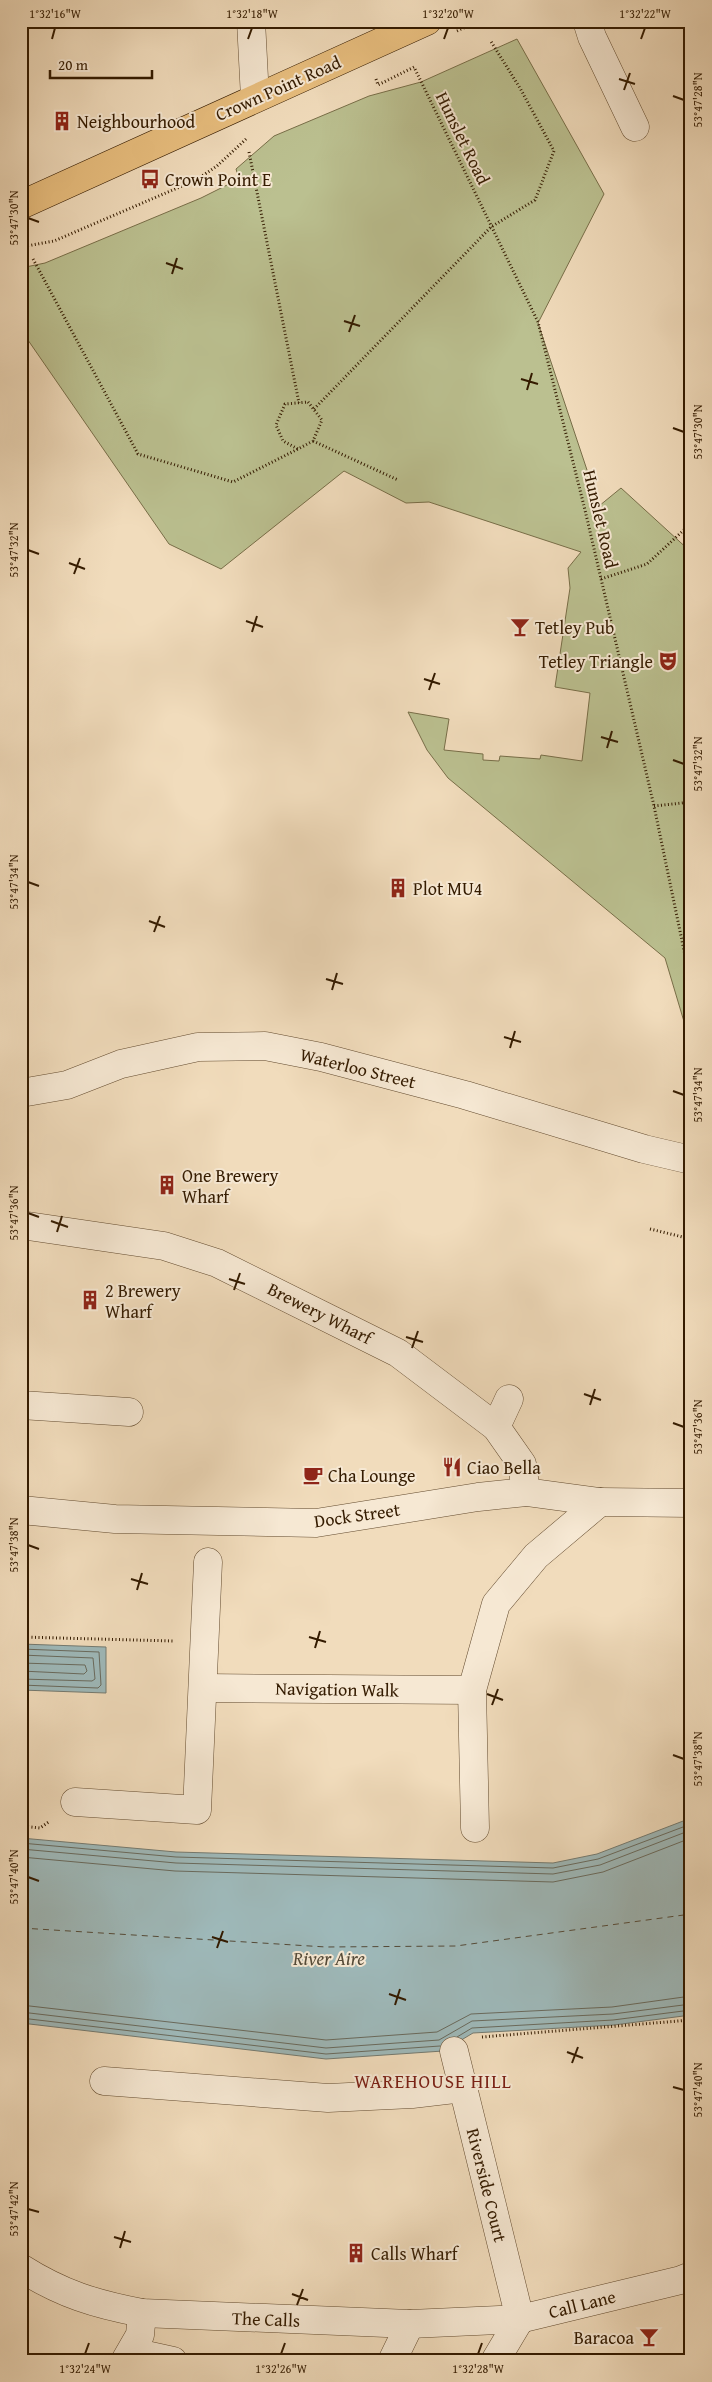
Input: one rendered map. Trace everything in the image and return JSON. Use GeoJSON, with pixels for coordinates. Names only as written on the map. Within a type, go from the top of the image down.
{"type":"FeatureCollection","features":[{"type":"Feature","properties":{"kind":"main road","name":"Crown Point Road"},"geometry":{"type":"LineString","coordinates":[[21,205],[427,21]]}},
{"type":"Feature","properties":{"kind":"street"},"geometry":{"type":"LineString","coordinates":[[251,21],[255,98]]}},
{"type":"Feature","properties":{"kind":"street"},"geometry":{"type":"LineString","coordinates":[[587,21],[592,37],[635,128]]}},
{"type":"Feature","properties":{"kind":"street","name":"Waterloo Street"},"geometry":{"type":"LineString","coordinates":[[21,1093],[67,1085],[121,1064],[198,1047],[265,1046],[321,1057],[465,1095],[644,1149],[691,1160]]}},
{"type":"Feature","properties":{"kind":"street","name":"Brewery Wharf"},"geometry":{"type":"LineString","coordinates":[[21,1225],[164,1246],[217,1263],[398,1353],[496,1427],[522,1464],[526,1492]]}},
{"type":"Feature","properties":{"kind":"street"},"geometry":{"type":"LineString","coordinates":[[496,1427],[509,1399]]}},
{"type":"Feature","properties":{"kind":"street"},"geometry":{"type":"LineString","coordinates":[[21,1405],[129,1412]]}},
{"type":"Feature","properties":{"kind":"street","name":"Dock Street"},"geometry":{"type":"LineString","coordinates":[[21,1510],[115,1519],[316,1523],[526,1492],[600,1502],[691,1503]]}},
{"type":"Feature","properties":{"kind":"street"},"geometry":{"type":"LineString","coordinates":[[475,1828],[472,1690],[496,1604],[536,1556],[600,1502]]}},
{"type":"Feature","properties":{"kind":"street"},"geometry":{"type":"LineString","coordinates":[[74,1802],[196,1810],[208,1562]]}},
{"type":"Feature","properties":{"kind":"street","name":"Navigation Walk"},"geometry":{"type":"LineString","coordinates":[[203,1688],[472,1690]]}},
{"type":"Feature","properties":{"kind":"street","name":"Riverside Court"},"geometry":{"type":"LineString","coordinates":[[454,2051],[520,2318]]}},
{"type":"Feature","properties":{"kind":"street"},"geometry":{"type":"LineString","coordinates":[[104,2081],[328,2098],[412,2094],[463,2088]]}},
{"type":"Feature","properties":{"kind":"street","name":"The Calls"},"geometry":{"type":"LineString","coordinates":[[21,2268],[63,2292],[102,2305],[142,2313],[410,2324],[520,2318]]}},
{"type":"Feature","properties":{"kind":"street","name":"Call Lane"},"geometry":{"type":"LineString","coordinates":[[520,2318],[691,2276]]}},
{"type":"Feature","properties":{"kind":"street"},"geometry":{"type":"LineString","coordinates":[[142,2313],[140,2335],[128,2356],[173,2361]]}},
{"type":"Feature","properties":{"kind":"street"},"geometry":{"type":"LineString","coordinates":[[495,2361],[520,2318]]}},
{"type":"Feature","properties":{"kind":"street"},"geometry":{"type":"LineString","coordinates":[[392,2361],[410,2324]]}},
{"type":"Feature","properties":{"kind":"path"},"geometry":{"type":"LineString","coordinates":[[517,21],[537,21]]}},
{"type":"Feature","properties":{"kind":"path"},"geometry":{"type":"LineString","coordinates":[[314,409],[491,227],[535,200],[554,151],[520,88],[490,40]]}},
{"type":"Feature","properties":{"kind":"path","name":"Hunslet Road"},"geometry":{"type":"LineString","coordinates":[[378,85],[414,67],[538,322],[654,806],[691,984]]}},
{"type":"Feature","properties":{"kind":"path"},"geometry":{"type":"LineString","coordinates":[[249,152],[299,403]]}},
{"type":"Feature","properties":{"kind":"path"},"geometry":{"type":"LineString","coordinates":[[33,259],[138,454],[234,482],[298,449],[313,441],[322,420],[308,402],[285,404],[276,425],[283,441],[298,449]]}},
{"type":"Feature","properties":{"kind":"path"},"geometry":{"type":"LineString","coordinates":[[313,441],[398,480]]}},
{"type":"Feature","properties":{"kind":"path"},"geometry":{"type":"LineString","coordinates":[[601,579],[647,564],[685,529],[691,535]]}},
{"type":"Feature","properties":{"kind":"path"},"geometry":{"type":"LineString","coordinates":[[654,806],[691,802]]}},
{"type":"Feature","properties":{"kind":"path"},"geometry":{"type":"LineString","coordinates":[[650,1229],[691,1239]]}},
{"type":"Feature","properties":{"kind":"path"},"geometry":{"type":"LineString","coordinates":[[21,1637],[204,1642]]}},
{"type":"Feature","properties":{"kind":"path"},"geometry":{"type":"LineString","coordinates":[[454,2051],[474,2037],[691,2020]]}},
{"type":"Feature","properties":{"kind":"green space"},"geometry":{"type":"Polygon","coordinates":[[[517,39],[604,194],[538,323],[599,506],[621,488],[691,552],[691,1045],[665,958],[448,778],[427,750],[408,712],[449,719],[444,750],[483,754],[483,760],[499,761],[500,756],[540,759],[541,755],[582,761],[590,693],[555,687],[570,588],[568,568],[581,552],[429,502],[406,503],[344,471],[221,569],[169,544],[21,330],[21,268],[45,263],[201,198],[239,179],[236,169],[274,136],[369,96],[421,82],[517,39]]]}},
{"type":"Feature","properties":{"kind":"water"},"geometry":{"type":"Polygon","coordinates":[[[21,1644],[106,1647],[106,1693],[21,1690],[21,1644]]]}},
{"type":"Feature","properties":{"kind":"water","name":"River Aire"},"geometry":{"type":"Polygon","coordinates":[[[691,1818],[691,2015],[614,2025],[473,2033],[443,2051],[326,2059],[21,2023],[21,1838],[176,1852],[553,1863],[597,1854],[691,1818]]]}},
{"type":"Feature","properties":{"kind":"ferry route"},"geometry":{"type":"LineString","coordinates":[[21,1928],[326,1947],[456,1946],[691,1914]]}},
{"type":"Feature","properties":{"kind":"place","name":"Neighbourhood"},"geometry":{"type":"Point","coordinates":[62,121]}},
{"type":"Feature","properties":{"kind":"place","name":"Crown Point E"},"geometry":{"type":"Point","coordinates":[150,179]}},
{"type":"Feature","properties":{"kind":"place","name":"Tetley Pub"},"geometry":{"type":"Point","coordinates":[520,627]}},
{"type":"Feature","properties":{"kind":"place","name":"Tetley Triangle"},"geometry":{"type":"Point","coordinates":[668,661]}},
{"type":"Feature","properties":{"kind":"place","name":"Plot MU4"},"geometry":{"type":"Point","coordinates":[398,888]}},
{"type":"Feature","properties":{"kind":"place","name":"One Brewery Wharf"},"geometry":{"type":"Point","coordinates":[167,1185]}},
{"type":"Feature","properties":{"kind":"place","name":"2 Brewery Wharf"},"geometry":{"type":"Point","coordinates":[90,1300]}},
{"type":"Feature","properties":{"kind":"place","name":"Ciao Bella"},"geometry":{"type":"Point","coordinates":[452,1467]}},
{"type":"Feature","properties":{"kind":"place","name":"Cha Lounge"},"geometry":{"type":"Point","coordinates":[313,1475]}},
{"type":"Feature","properties":{"kind":"place","name":"Calls Wharf"},"geometry":{"type":"Point","coordinates":[356,2253]}},
{"type":"Feature","properties":{"kind":"place","name":"Baracoa"},"geometry":{"type":"Point","coordinates":[649,2337]}},
{"type":"Feature","properties":{"kind":"district","name":"WAREHOUSE HILL"},"geometry":{"type":"Point","coordinates":[433,2081]}}]}
